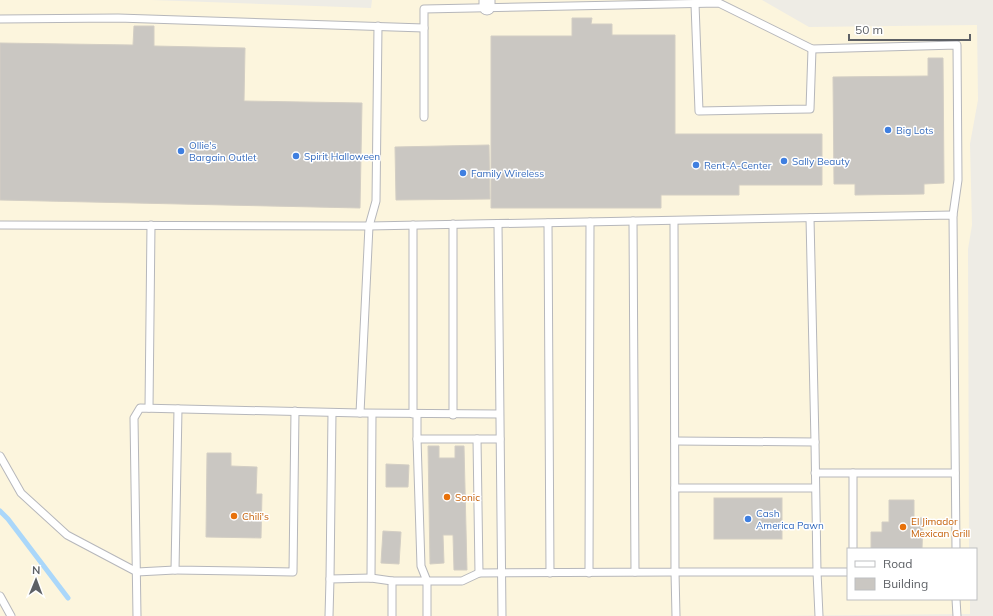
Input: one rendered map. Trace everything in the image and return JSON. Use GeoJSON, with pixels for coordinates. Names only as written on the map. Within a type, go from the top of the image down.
{"type":"FeatureCollection","features":[{"type":"Feature","properties":{"kind":"lane"},"geometry":{"type":"LineString","coordinates":[[424,117],[424,9],[487,4],[719,3],[812,49],[957,45],[958,180],[953,215],[956,548]]}},
{"type":"Feature","properties":{"kind":"lane"},"geometry":{"type":"LineString","coordinates":[[695,4],[699,111],[810,109],[812,49]]}},
{"type":"Feature","properties":{"kind":"lane"},"geometry":{"type":"LineString","coordinates":[[0,19],[118,18],[424,28]]}},
{"type":"Feature","properties":{"kind":"lane"},"geometry":{"type":"LineString","coordinates":[[360,413],[369,226],[376,201],[378,26]]}},
{"type":"Feature","properties":{"kind":"lane"},"geometry":{"type":"LineString","coordinates":[[0,225],[369,226],[953,215]]}},
{"type":"Feature","properties":{"kind":"lane"},"geometry":{"type":"LineString","coordinates":[[810,218],[819,616]]}},
{"type":"Feature","properties":{"kind":"lane"},"geometry":{"type":"LineString","coordinates":[[674,220],[676,616]]}},
{"type":"Feature","properties":{"kind":"lane"},"geometry":{"type":"LineString","coordinates":[[633,221],[635,572]]}},
{"type":"Feature","properties":{"kind":"lane"},"geometry":{"type":"LineString","coordinates":[[589,573],[590,222]]}},
{"type":"Feature","properties":{"kind":"lane"},"geometry":{"type":"LineString","coordinates":[[548,223],[550,573]]}},
{"type":"Feature","properties":{"kind":"lane"},"geometry":{"type":"LineString","coordinates":[[453,224],[453,415]]}},
{"type":"Feature","properties":{"kind":"lane"},"geometry":{"type":"LineString","coordinates":[[498,224],[502,616]]}},
{"type":"Feature","properties":{"kind":"lane"},"geometry":{"type":"LineString","coordinates":[[149,408],[151,225]]}},
{"type":"Feature","properties":{"kind":"lane"},"geometry":{"type":"LineString","coordinates":[[413,225],[415,414],[421,566],[427,581],[427,616]]}},
{"type":"Feature","properties":{"kind":"lane"},"geometry":{"type":"LineString","coordinates":[[136,616],[134,418],[140,408],[372,414],[499,414]]}},
{"type":"Feature","properties":{"kind":"lane"},"geometry":{"type":"LineString","coordinates":[[175,570],[178,408]]}},
{"type":"Feature","properties":{"kind":"lane"},"geometry":{"type":"LineString","coordinates":[[0,456],[21,493],[67,535],[136,572],[175,570],[293,572],[295,411]]}},
{"type":"Feature","properties":{"kind":"lane"},"geometry":{"type":"LineString","coordinates":[[329,616],[332,412]]}},
{"type":"Feature","properties":{"kind":"lane"},"geometry":{"type":"LineString","coordinates":[[371,578],[372,414]]}},
{"type":"Feature","properties":{"kind":"lane"},"geometry":{"type":"LineString","coordinates":[[417,439],[500,439]]}},
{"type":"Feature","properties":{"kind":"lane"},"geometry":{"type":"LineString","coordinates":[[477,439],[479,572]]}},
{"type":"Feature","properties":{"kind":"lane"},"geometry":{"type":"LineString","coordinates":[[674,441],[815,442]]}},
{"type":"Feature","properties":{"kind":"lane"},"geometry":{"type":"LineString","coordinates":[[815,473],[955,473]]}},
{"type":"Feature","properties":{"kind":"lane"},"geometry":{"type":"LineString","coordinates":[[853,473],[853,548]]}},
{"type":"Feature","properties":{"kind":"lane"},"geometry":{"type":"LineString","coordinates":[[675,488],[816,488]]}},
{"type":"Feature","properties":{"kind":"lane"},"geometry":{"type":"LineString","coordinates":[[330,578],[371,578],[392,582],[462,581],[479,572],[847,572]]}},
{"type":"Feature","properties":{"kind":"lane"},"geometry":{"type":"LineString","coordinates":[[392,582],[392,616]]}},
{"type":"Feature","properties":{"kind":"lane"},"geometry":{"type":"LineString","coordinates":[[0,596],[11,616]]}},
{"type":"Feature","properties":{"kind":"lane"},"geometry":{"type":"LineString","coordinates":[[956,600],[956,616]]}},
{"type":"Feature","properties":{"kind":"shaded area"},"geometry":{"type":"Polygon","coordinates":[[[0,0],[151,0],[371,8],[372,0],[762,0],[809,27],[977,25],[978,100],[970,144],[972,225],[968,249],[969,548],[847,548],[847,600],[970,600],[970,614],[754,616],[0,616],[0,0]]]}},
{"type":"Feature","properties":{"kind":"building"},"geometry":{"type":"Polygon","coordinates":[[[572,18],[592,18],[591,24],[612,24],[612,35],[675,35],[675,134],[822,134],[822,185],[739,185],[739,195],[661,195],[661,208],[491,208],[491,36],[572,36],[572,18]]]}},
{"type":"Feature","properties":{"kind":"building","name":"Ollie's Bargain Outlet"},"geometry":{"type":"Polygon","coordinates":[[[134,26],[154,26],[154,46],[245,48],[244,101],[362,103],[360,208],[0,200],[0,43],[133,45],[134,26]]]}},
{"type":"Feature","properties":{"kind":"building","name":"Big Lots"},"geometry":{"type":"Polygon","coordinates":[[[928,58],[943,58],[944,183],[924,184],[924,194],[855,195],[855,184],[834,184],[833,77],[928,76],[928,58]]]}},
{"type":"Feature","properties":{"kind":"building"},"geometry":{"type":"Polygon","coordinates":[[[489,145],[490,199],[396,200],[395,147],[489,145]]]}},
{"type":"Feature","properties":{"kind":"building","name":"Sonic"},"geometry":{"type":"Polygon","coordinates":[[[428,446],[439,446],[439,458],[455,458],[455,446],[464,446],[467,570],[454,570],[453,535],[443,535],[444,563],[430,564],[428,446]]]}},
{"type":"Feature","properties":{"kind":"building","name":"Chili's"},"geometry":{"type":"Polygon","coordinates":[[[207,453],[231,453],[231,466],[257,467],[256,494],[262,494],[261,538],[206,537],[207,453]]]}},
{"type":"Feature","properties":{"kind":"building"},"geometry":{"type":"Polygon","coordinates":[[[386,464],[409,465],[408,487],[386,487],[386,464]]]}},
{"type":"Feature","properties":{"kind":"building","name":"Cash America Pawn"},"geometry":{"type":"Polygon","coordinates":[[[714,498],[782,498],[782,539],[714,539],[714,498]]]}},
{"type":"Feature","properties":{"kind":"building","name":"El Jimador Mexican Grill"},"geometry":{"type":"Polygon","coordinates":[[[889,500],[914,500],[914,518],[923,518],[922,548],[871,548],[871,532],[882,532],[882,522],[889,522],[889,500]]]}},
{"type":"Feature","properties":{"kind":"building"},"geometry":{"type":"Polygon","coordinates":[[[383,531],[401,532],[399,564],[381,563],[383,531]]]}},
{"type":"Feature","properties":{"kind":"waterway"},"geometry":{"type":"LineString","coordinates":[[0,511],[8,519],[68,598]]}},
{"type":"Feature","properties":{"kind":"place","name":"Big Lots"},"geometry":{"type":"Point","coordinates":[888,130]}},
{"type":"Feature","properties":{"kind":"place","name":"Ollie's Bargain Outlet"},"geometry":{"type":"Point","coordinates":[181,151]}},
{"type":"Feature","properties":{"kind":"place","name":"Spirit Halloween"},"geometry":{"type":"Point","coordinates":[296,156]}},
{"type":"Feature","properties":{"kind":"place","name":"Sally Beauty"},"geometry":{"type":"Point","coordinates":[784,161]}},
{"type":"Feature","properties":{"kind":"place","name":"Rent-A-Center"},"geometry":{"type":"Point","coordinates":[696,165]}},
{"type":"Feature","properties":{"kind":"place","name":"Family Wireless"},"geometry":{"type":"Point","coordinates":[463,173]}},
{"type":"Feature","properties":{"kind":"place","name":"Sonic"},"geometry":{"type":"Point","coordinates":[447,497]}},
{"type":"Feature","properties":{"kind":"place","name":"Chili's"},"geometry":{"type":"Point","coordinates":[234,516]}},
{"type":"Feature","properties":{"kind":"place","name":"Cash America Pawn"},"geometry":{"type":"Point","coordinates":[748,519]}},
{"type":"Feature","properties":{"kind":"place","name":"El Jimador Mexican Grill"},"geometry":{"type":"Point","coordinates":[903,527]}}]}
